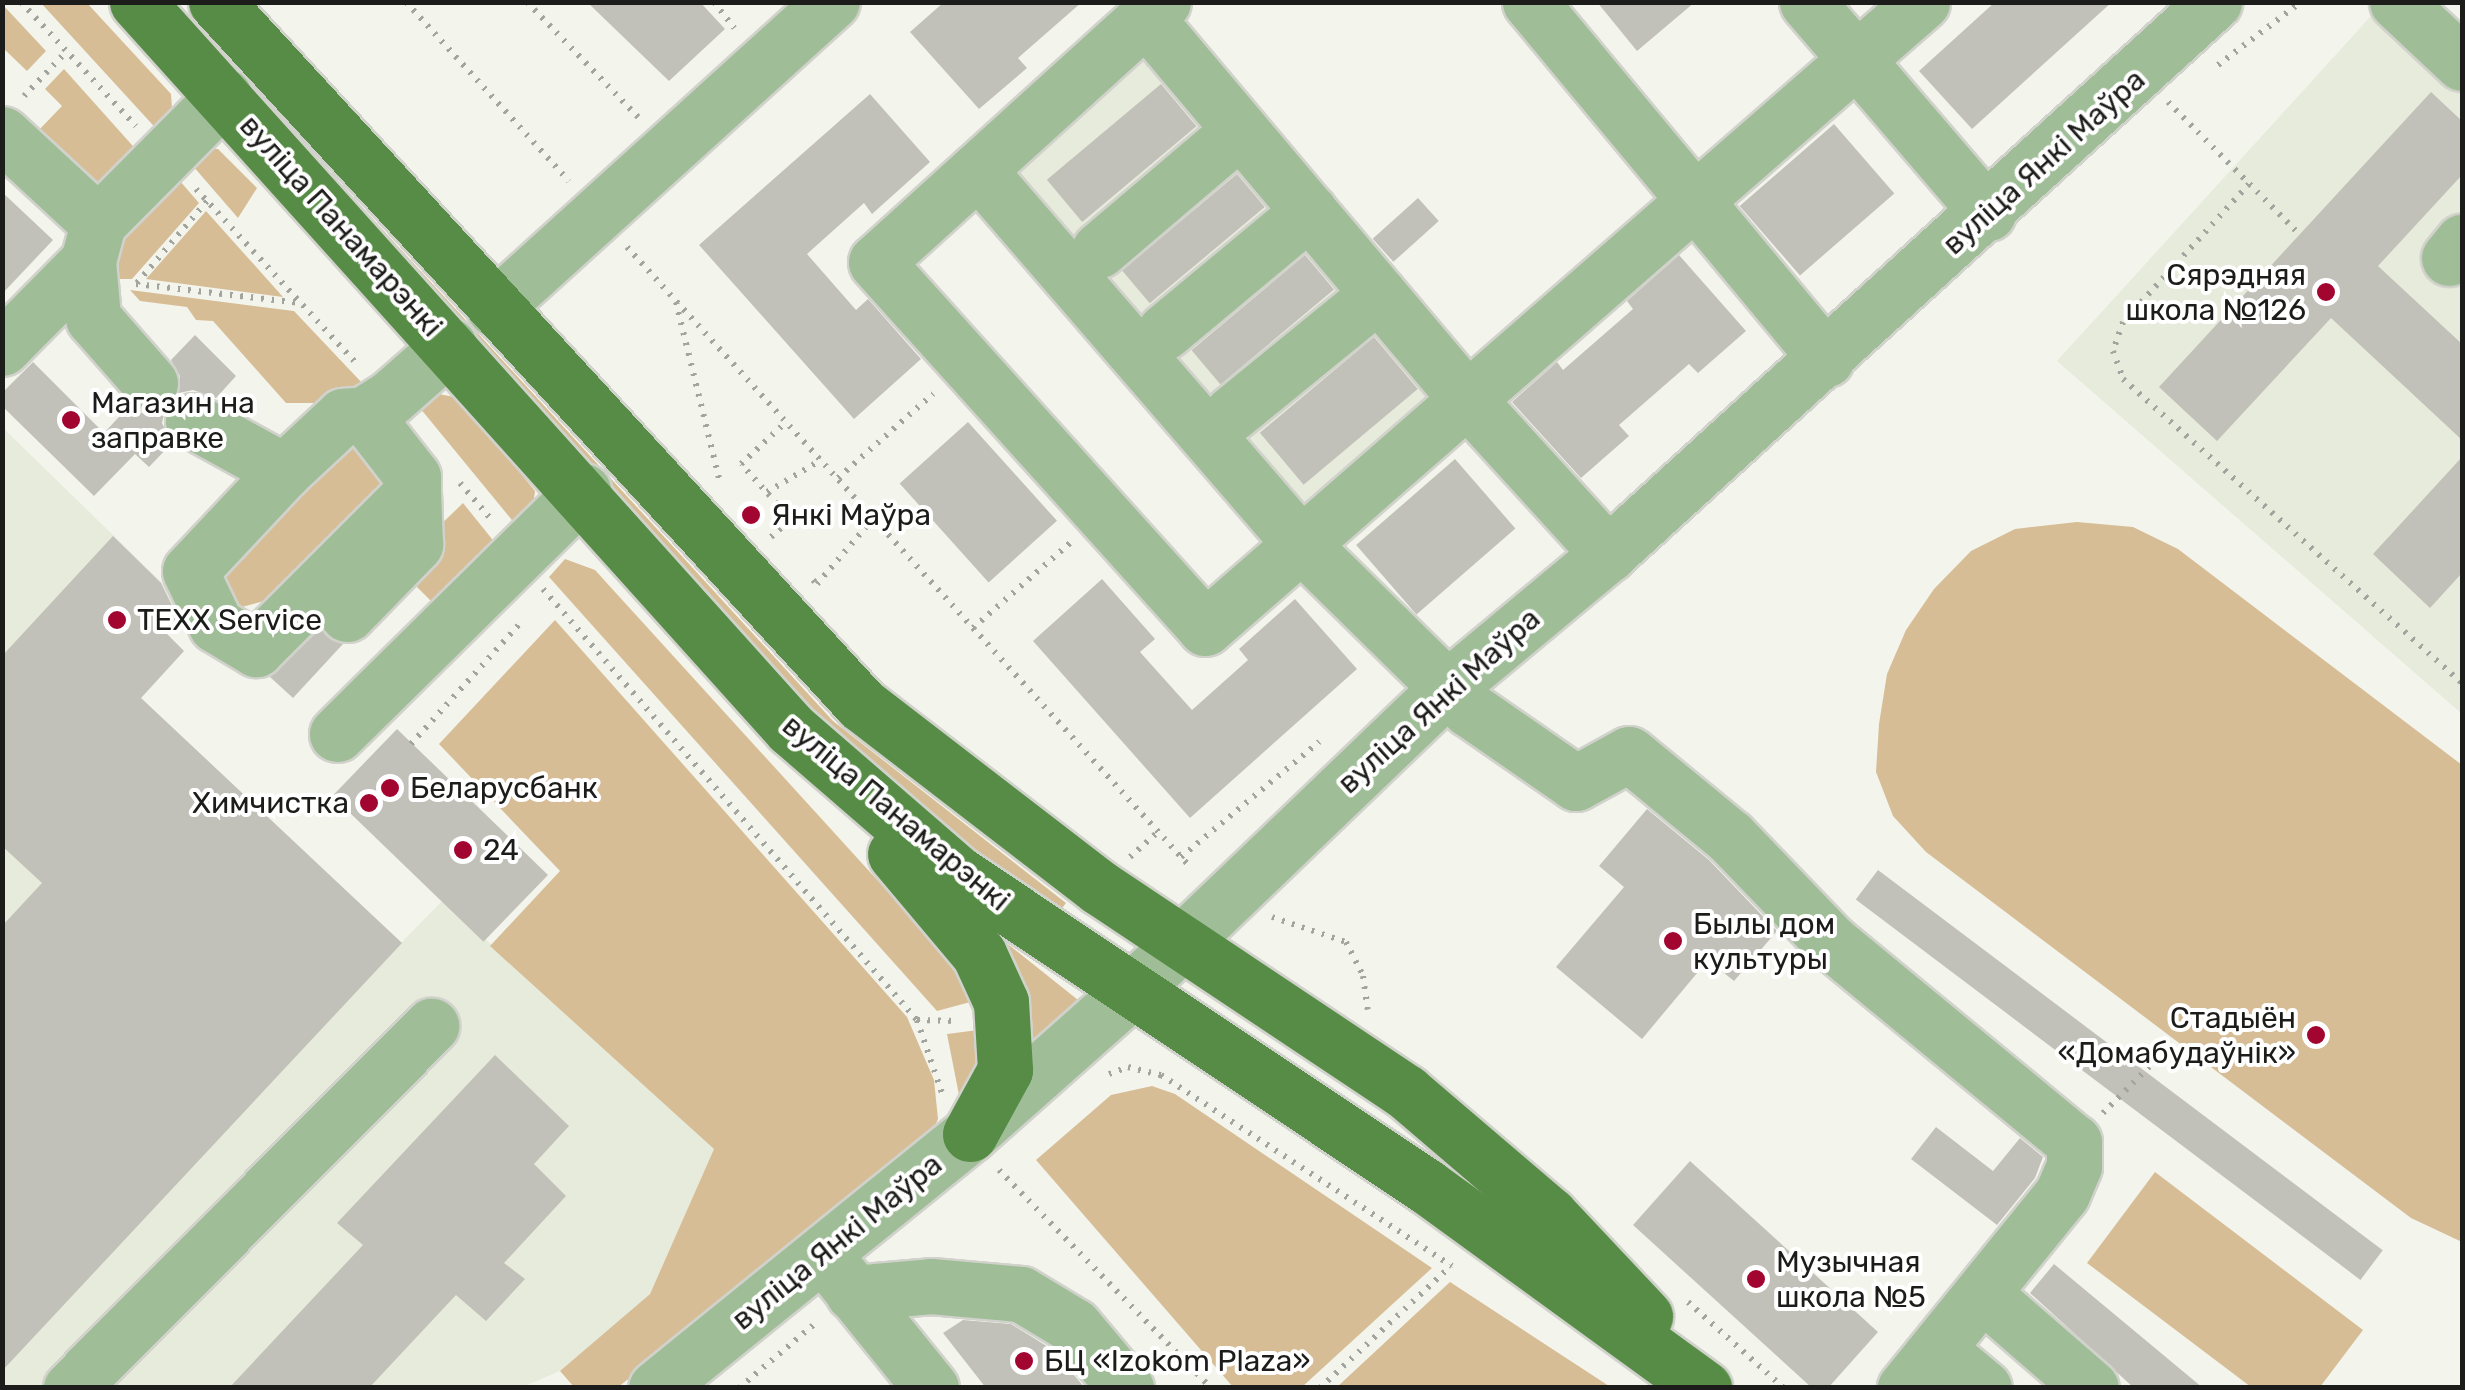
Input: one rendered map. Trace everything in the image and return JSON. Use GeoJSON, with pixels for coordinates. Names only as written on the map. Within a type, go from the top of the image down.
{"type":"FeatureCollection","features":[{"type":"Feature","properties":{"kind":"main road","name":"вуліца Панамарэнкі"},"geometry":{"type":"LineString","coordinates":[[137,2],[582,490],[791,728],[957,873],[1129,993],[1426,1186],[1704,1388]]}},
{"type":"Feature","properties":{"kind":"main road","name":"вуліца Панамарэнкі"},"geometry":{"type":"LineString","coordinates":[[216,2],[861,704],[1180,943],[1406,1092],[1550,1215],[1712,1388]]}},
{"type":"Feature","properties":{"kind":"main road"},"geometry":{"type":"LineString","coordinates":[[791,728],[979,954],[1001,1002],[1005,1070],[984,1152]]}},
{"type":"Feature","properties":{"kind":"street"},"geometry":{"type":"LineString","coordinates":[[1530,2],[1826,359]]}},
{"type":"Feature","properties":{"kind":"street"},"geometry":{"type":"LineString","coordinates":[[1806,2],[1988,213]]}},
{"type":"Feature","properties":{"kind":"street"},"geometry":{"type":"LineString","coordinates":[[1608,554],[1467,400],[1240,130],[1154,10],[876,262],[1205,628],[1467,400],[1922,2]]}},
{"type":"Feature","properties":{"kind":"street","name":"вуліца Янкі Маўра"},"geometry":{"type":"LineString","coordinates":[[677,1382],[838,1274],[984,1152],[1129,993],[1448,688],[1608,554],[1826,359],[2214,2]]}},
{"type":"Feature","properties":{"kind":"street"},"geometry":{"type":"LineString","coordinates":[[2397,2],[2462,64]]}},
{"type":"Feature","properties":{"kind":"street"},"geometry":{"type":"LineString","coordinates":[[494,308],[585,190],[798,14]]}},
{"type":"Feature","properties":{"kind":"street"},"geometry":{"type":"LineString","coordinates":[[2,348],[103,264],[224,96]]}},
{"type":"Feature","properties":{"kind":"street"},"geometry":{"type":"LineString","coordinates":[[9,119],[103,264],[93,318],[150,382]]}},
{"type":"Feature","properties":{"kind":"street"},"geometry":{"type":"LineString","coordinates":[[1099,250],[1240,130]]}},
{"type":"Feature","properties":{"kind":"street"},"geometry":{"type":"LineString","coordinates":[[978,170],[1301,544],[1448,688],[1576,783],[1628,754],[1730,836],[1831,942],[2074,1142],[2074,1166],[2062,1194],[1921,1368],[1984,1388]]}},
{"type":"Feature","properties":{"kind":"street"},"geometry":{"type":"LineString","coordinates":[[1164,332],[1309,212]]}},
{"type":"Feature","properties":{"kind":"street"},"geometry":{"type":"LineString","coordinates":[[1231,414],[1378,294]]}},
{"type":"Feature","properties":{"kind":"street"},"geometry":{"type":"LineString","coordinates":[[413,492],[256,649],[216,624],[190,570],[284,471],[343,416],[364,414],[449,346]]}},
{"type":"Feature","properties":{"kind":"street"},"geometry":{"type":"LineString","coordinates":[[347,614],[416,544],[412,478],[364,414]]}},
{"type":"Feature","properties":{"kind":"street"},"geometry":{"type":"LineString","coordinates":[[193,421],[284,471]]}},
{"type":"Feature","properties":{"kind":"street"},"geometry":{"type":"LineString","coordinates":[[337,734],[582,490]]}},
{"type":"Feature","properties":{"kind":"street"},"geometry":{"type":"LineString","coordinates":[[72,1388],[431,1026]]}},
{"type":"Feature","properties":{"kind":"street"},"geometry":{"type":"LineString","coordinates":[[838,1274],[931,1388]]}},
{"type":"Feature","properties":{"kind":"street"},"geometry":{"type":"LineString","coordinates":[[838,1274],[1021,1294],[1074,1326],[1126,1388]]}},
{"type":"Feature","properties":{"kind":"street"},"geometry":{"type":"LineString","coordinates":[[1983,1294],[2092,1388]]}},
{"type":"Feature","properties":{"kind":"path"},"geometry":{"type":"LineString","coordinates":[[406,2],[585,190],[676,301],[1191,868]]}},
{"type":"Feature","properties":{"kind":"path"},"geometry":{"type":"LineString","coordinates":[[527,2],[640,118],[626,132]]}},
{"type":"Feature","properties":{"kind":"path"},"geometry":{"type":"LineString","coordinates":[[9,119],[67,52]]}},
{"type":"Feature","properties":{"kind":"path"},"geometry":{"type":"LineString","coordinates":[[2168,102],[2300,235]]}},
{"type":"Feature","properties":{"kind":"path"},"geometry":{"type":"LineString","coordinates":[[2249,184],[2123,322],[2114,351],[2123,378],[2462,683]]}},
{"type":"Feature","properties":{"kind":"path"},"geometry":{"type":"LineString","coordinates":[[103,264],[208,200]]}},
{"type":"Feature","properties":{"kind":"path"},"geometry":{"type":"LineString","coordinates":[[103,264],[300,304]]}},
{"type":"Feature","properties":{"kind":"path"},"geometry":{"type":"LineString","coordinates":[[676,301],[719,481]]}},
{"type":"Feature","properties":{"kind":"path"},"geometry":{"type":"LineString","coordinates":[[838,479],[968,363]]}},
{"type":"Feature","properties":{"kind":"path"},"geometry":{"type":"LineString","coordinates":[[771,536],[791,519],[742,464],[786,422]]}},
{"type":"Feature","properties":{"kind":"path"},"geometry":{"type":"LineString","coordinates":[[767,492],[821,460]]}},
{"type":"Feature","properties":{"kind":"path"},"geometry":{"type":"LineString","coordinates":[[973,628],[1101,515]]}},
{"type":"Feature","properties":{"kind":"path"},"geometry":{"type":"LineString","coordinates":[[817,584],[874,519]]}},
{"type":"Feature","properties":{"kind":"path"},"geometry":{"type":"LineString","coordinates":[[411,744],[546,594]]}},
{"type":"Feature","properties":{"kind":"path"},"geometry":{"type":"LineString","coordinates":[[1116,870],[1159,830]]}},
{"type":"Feature","properties":{"kind":"path"},"geometry":{"type":"LineString","coordinates":[[1262,914],[1346,942],[1363,976],[1368,1017]]}},
{"type":"Feature","properties":{"kind":"path"},"geometry":{"type":"LineString","coordinates":[[917,1020],[966,1022]]}},
{"type":"Feature","properties":{"kind":"path"},"geometry":{"type":"LineString","coordinates":[[2074,1142],[2156,1060]]}},
{"type":"Feature","properties":{"kind":"path"},"geometry":{"type":"LineString","coordinates":[[1161,1075],[1460,1272]]}},
{"type":"Feature","properties":{"kind":"path"},"geometry":{"type":"LineString","coordinates":[[984,1152],[1211,1388]]}},
{"type":"Feature","properties":{"kind":"path"},"geometry":{"type":"LineString","coordinates":[[1320,1388],[1451,1266]]}},
{"type":"Feature","properties":{"kind":"shaded area"},"geometry":{"type":"Polygon","coordinates":[[[41,3],[87,3],[171,94],[173,123],[162,135],[41,3]]]}},
{"type":"Feature","properties":{"kind":"shaded area"},"geometry":{"type":"Polygon","coordinates":[[[155,3],[175,3],[833,721],[1066,903],[1057,915],[841,747],[155,3]]]}},
{"type":"Feature","properties":{"kind":"shaded area"},"geometry":{"type":"Polygon","coordinates":[[[2,4],[46,51],[27,71],[3,48],[2,4]]]}},
{"type":"Feature","properties":{"kind":"shaded area"},"geometry":{"type":"Polygon","coordinates":[[[2381,5],[2462,80],[2462,714],[2057,361],[2381,5]]]}},
{"type":"Feature","properties":{"kind":"shaded area"},"geometry":{"type":"Polygon","coordinates":[[[1154,49],[1443,393],[1299,514],[1010,170],[1154,49]]]}},
{"type":"Feature","properties":{"kind":"shaded area"},"geometry":{"type":"Polygon","coordinates":[[[64,69],[140,154],[100,193],[36,133],[62,106],[45,89],[64,69]]]}},
{"type":"Feature","properties":{"kind":"shaded area"},"geometry":{"type":"Polygon","coordinates":[[[200,148],[218,149],[257,188],[238,218],[186,158],[200,148]]]}},
{"type":"Feature","properties":{"kind":"shaded area"},"geometry":{"type":"Polygon","coordinates":[[[173,173],[199,203],[132,279],[116,279],[102,243],[173,173]]]}},
{"type":"Feature","properties":{"kind":"shaded area"},"geometry":{"type":"Polygon","coordinates":[[[206,211],[283,297],[146,279],[206,211]]]}},
{"type":"Feature","properties":{"kind":"shaded area"},"geometry":{"type":"Polygon","coordinates":[[[130,290],[294,311],[364,385],[328,403],[286,403],[213,321],[196,320],[187,307],[140,301],[130,290]]]}},
{"type":"Feature","properties":{"kind":"shaded area"},"geometry":{"type":"Polygon","coordinates":[[[434,393],[459,398],[535,491],[533,506],[516,525],[415,402],[434,393]]]}},
{"type":"Feature","properties":{"kind":"shaded area"},"geometry":{"type":"Polygon","coordinates":[[[2,427],[188,608],[165,632],[184,651],[141,698],[401,943],[443,900],[714,1149],[650,1294],[560,1371],[520,1388],[3,1387],[2,427]]]}},
{"type":"Feature","properties":{"kind":"shaded area"},"geometry":{"type":"Polygon","coordinates":[[[360,432],[393,463],[387,498],[289,594],[242,607],[229,603],[214,569],[360,432]]]}},
{"type":"Feature","properties":{"kind":"shaded area"},"geometry":{"type":"Polygon","coordinates":[[[463,503],[496,544],[432,602],[412,582],[429,536],[463,503]]]}},
{"type":"Feature","properties":{"kind":"shaded area","name":"Стадыён «Домабудаўнік»"},"geometry":{"type":"Polygon","coordinates":[[[2077,522],[2133,527],[2178,549],[2462,765],[2462,1242],[2411,1218],[1926,852],[1893,816],[1876,772],[1879,724],[1887,674],[1906,630],[1934,589],[1971,551],[2015,529],[2077,522]]]}},
{"type":"Feature","properties":{"kind":"shaded area"},"geometry":{"type":"Polygon","coordinates":[[[565,559],[595,570],[971,983],[974,1001],[937,1011],[549,577],[565,559]]]}},
{"type":"Feature","properties":{"kind":"shaded area"},"geometry":{"type":"Polygon","coordinates":[[[555,620],[907,1017],[934,1080],[938,1119],[924,1151],[618,1387],[574,1387],[560,1371],[650,1294],[714,1149],[490,946],[560,871],[439,744],[555,620]]]}},
{"type":"Feature","properties":{"kind":"shaded area"},"geometry":{"type":"Polygon","coordinates":[[[940,890],[1078,1000],[1030,1047],[940,890]]]}},
{"type":"Feature","properties":{"kind":"shaded area"},"geometry":{"type":"Polygon","coordinates":[[[986,1029],[993,1083],[960,1100],[947,1034],[986,1029]]]}},
{"type":"Feature","properties":{"kind":"shaded area"},"geometry":{"type":"Polygon","coordinates":[[[1152,1086],[1175,1094],[1432,1268],[1302,1387],[1233,1387],[1036,1160],[1111,1095],[1152,1086]]]}},
{"type":"Feature","properties":{"kind":"shaded area"},"geometry":{"type":"Polygon","coordinates":[[[2155,1172],[2363,1330],[2320,1387],[2251,1387],[2087,1263],[2155,1172]]]}},
{"type":"Feature","properties":{"kind":"shaded area"},"geometry":{"type":"Polygon","coordinates":[[[1450,1282],[1609,1386],[1611,1387],[1337,1387],[1450,1282]]]}},
{"type":"Feature","properties":{"kind":"building"},"geometry":{"type":"Polygon","coordinates":[[[587,2],[700,2],[725,29],[669,81],[587,2]]]}},
{"type":"Feature","properties":{"kind":"building"},"geometry":{"type":"Polygon","coordinates":[[[944,2],[1082,2],[1018,58],[1027,68],[979,109],[910,32],[944,2]]]}},
{"type":"Feature","properties":{"kind":"building"},"geometry":{"type":"Polygon","coordinates":[[[1597,2],[1695,2],[1637,51],[1597,2]]]}},
{"type":"Feature","properties":{"kind":"building"},"geometry":{"type":"Polygon","coordinates":[[[1995,2],[2112,2],[1972,129],[1919,71],[1995,2]]]}},
{"type":"Feature","properties":{"kind":"building"},"geometry":{"type":"Polygon","coordinates":[[[1161,84],[1196,126],[1082,222],[1047,180],[1161,84]]]}},
{"type":"Feature","properties":{"kind":"building","name":"Сярэдняя школа №126"},"geometry":{"type":"Polygon","coordinates":[[[2431,92],[2462,121],[2462,175],[2378,266],[2462,344],[2462,440],[2331,318],[2217,441],[2159,387],[2431,92]]]}},
{"type":"Feature","properties":{"kind":"building"},"geometry":{"type":"Polygon","coordinates":[[[870,94],[930,162],[872,214],[864,203],[807,254],[856,310],[868,299],[921,359],[854,419],[699,245],[870,94]]]}},
{"type":"Feature","properties":{"kind":"building"},"geometry":{"type":"Polygon","coordinates":[[[1834,124],[1894,193],[1800,275],[1740,206],[1834,124]]]}},
{"type":"Feature","properties":{"kind":"building"},"geometry":{"type":"Polygon","coordinates":[[[1237,174],[1265,207],[1150,303],[1122,270],[1237,174]]]}},
{"type":"Feature","properties":{"kind":"building"},"geometry":{"type":"Polygon","coordinates":[[[2,192],[53,240],[2,294],[2,192]]]}},
{"type":"Feature","properties":{"kind":"building"},"geometry":{"type":"Polygon","coordinates":[[[1418,198],[1439,221],[1393,262],[1373,239],[1418,198]]]}},
{"type":"Feature","properties":{"kind":"building"},"geometry":{"type":"Polygon","coordinates":[[[1305,255],[1334,289],[1221,385],[1192,350],[1305,255]]]}},
{"type":"Feature","properties":{"kind":"building"},"geometry":{"type":"Polygon","coordinates":[[[1679,255],[1746,331],[1698,373],[1689,364],[1619,425],[1629,436],[1581,478],[1512,402],[1557,362],[1563,370],[1633,309],[1627,301],[1679,255]]]}},
{"type":"Feature","properties":{"kind":"building"},"geometry":{"type":"Polygon","coordinates":[[[195,335],[236,376],[216,398],[193,390],[179,393],[180,376],[171,360],[195,335]]]}},
{"type":"Feature","properties":{"kind":"building"},"geometry":{"type":"Polygon","coordinates":[[[1374,337],[1418,389],[1304,485],[1260,433],[1374,337]]]}},
{"type":"Feature","properties":{"kind":"building"},"geometry":{"type":"Polygon","coordinates":[[[33,362],[104,433],[129,406],[141,413],[165,410],[162,423],[172,443],[149,467],[135,454],[94,496],[2,406],[2,393],[33,362]]]}},
{"type":"Feature","properties":{"kind":"building"},"geometry":{"type":"Polygon","coordinates":[[[968,422],[1057,521],[989,582],[900,484],[968,422]]]}},
{"type":"Feature","properties":{"kind":"building"},"geometry":{"type":"Polygon","coordinates":[[[2462,457],[2462,573],[2430,608],[2373,554],[2462,457]]]}},
{"type":"Feature","properties":{"kind":"building"},"geometry":{"type":"Polygon","coordinates":[[[1455,459],[1515,528],[1416,614],[1356,545],[1455,459]]]}},
{"type":"Feature","properties":{"kind":"building"},"geometry":{"type":"Polygon","coordinates":[[[113,536],[161,583],[178,618],[165,632],[184,651],[141,698],[402,943],[2,1371],[2,926],[42,883],[2,846],[2,656],[113,536]]]}},
{"type":"Feature","properties":{"kind":"building"},"geometry":{"type":"Polygon","coordinates":[[[1102,579],[1155,639],[1140,652],[1192,710],[1248,660],[1239,649],[1295,599],[1357,669],[1190,818],[1033,641],[1102,579]]]}},
{"type":"Feature","properties":{"kind":"building"},"geometry":{"type":"Polygon","coordinates":[[[320,629],[343,644],[293,698],[270,677],[320,629]]]}},
{"type":"Feature","properties":{"kind":"building"},"geometry":{"type":"Polygon","coordinates":[[[397,729],[548,875],[483,942],[332,796],[397,729]]]}},
{"type":"Feature","properties":{"kind":"building","name":"Былы дом культуры"},"geometry":{"type":"Polygon","coordinates":[[[1647,809],[1709,860],[1777,931],[1734,981],[1708,960],[1642,1039],[1556,967],[1624,887],[1599,866],[1647,809]]]}},
{"type":"Feature","properties":{"kind":"building"},"geometry":{"type":"Polygon","coordinates":[[[1878,870],[2383,1250],[2360,1280],[1856,900],[1878,870]]]}},
{"type":"Feature","properties":{"kind":"building"},"geometry":{"type":"Polygon","coordinates":[[[495,1055],[569,1126],[534,1164],[566,1196],[504,1263],[525,1279],[486,1321],[456,1295],[369,1388],[229,1388],[363,1245],[337,1223],[495,1055]]]}},
{"type":"Feature","properties":{"kind":"building"},"geometry":{"type":"Polygon","coordinates":[[[1936,1127],[1993,1171],[2020,1138],[2043,1157],[2035,1178],[1997,1225],[1911,1159],[1936,1127]]]}},
{"type":"Feature","properties":{"kind":"building","name":"Музычная школа №5"},"geometry":{"type":"Polygon","coordinates":[[[1690,1161],[1878,1332],[1828,1388],[1812,1388],[1633,1225],[1690,1161]]]}},
{"type":"Feature","properties":{"kind":"building"},"geometry":{"type":"Polygon","coordinates":[[[2054,1264],[2203,1388],[2134,1388],[2030,1293],[2054,1264]]]}},
{"type":"Feature","properties":{"kind":"building","name":"БЦ «Izokom Plaza»"},"geometry":{"type":"Polygon","coordinates":[[[963,1320],[1011,1324],[1053,1350],[1085,1388],[986,1388],[943,1333],[963,1320]]]}},
{"type":"Feature","properties":{"kind":"place","name":"Сярэдняя школа №126"},"geometry":{"type":"Point","coordinates":[2326,292]}},
{"type":"Feature","properties":{"kind":"place","name":"Магазин на заправке"},"geometry":{"type":"Point","coordinates":[71,420]}},
{"type":"Feature","properties":{"kind":"place","name":"Янкі Маўра"},"geometry":{"type":"Point","coordinates":[751,515]}},
{"type":"Feature","properties":{"kind":"place","name":"TEXX Service"},"geometry":{"type":"Point","coordinates":[117,620]}},
{"type":"Feature","properties":{"kind":"place","name":"Беларусбанк"},"geometry":{"type":"Point","coordinates":[390,788]}},
{"type":"Feature","properties":{"kind":"place","name":"Химчистка"},"geometry":{"type":"Point","coordinates":[369,803]}},
{"type":"Feature","properties":{"kind":"place","name":"24"},"geometry":{"type":"Point","coordinates":[463,850]}},
{"type":"Feature","properties":{"kind":"place","name":"Былы дом культуры"},"geometry":{"type":"Point","coordinates":[1673,941]}},
{"type":"Feature","properties":{"kind":"place","name":"Стадыён «Домабудаўнік»"},"geometry":{"type":"Point","coordinates":[2316,1035]}},
{"type":"Feature","properties":{"kind":"place","name":"Музычная школа №5"},"geometry":{"type":"Point","coordinates":[1756,1279]}},
{"type":"Feature","properties":{"kind":"place","name":"БЦ «Izokom Plaza»"},"geometry":{"type":"Point","coordinates":[1024,1361]}}]}
